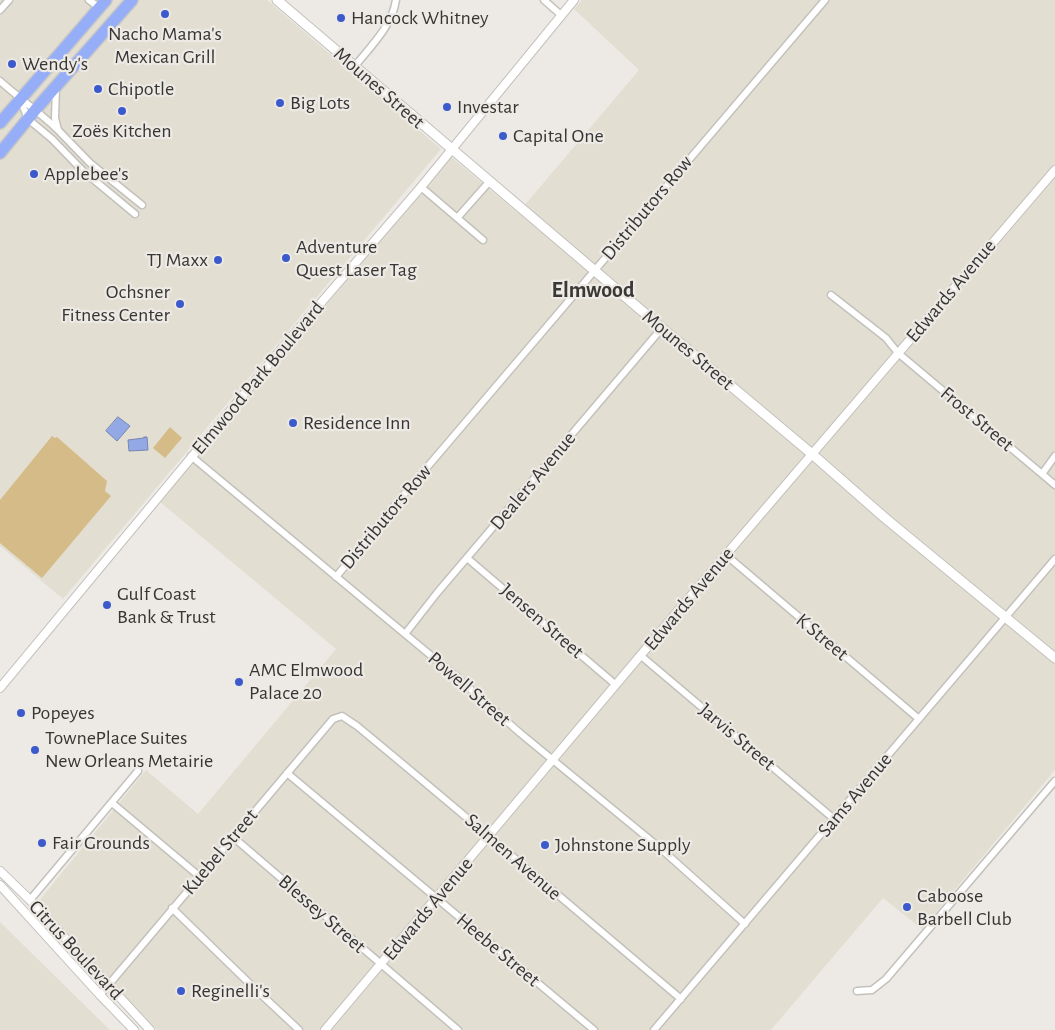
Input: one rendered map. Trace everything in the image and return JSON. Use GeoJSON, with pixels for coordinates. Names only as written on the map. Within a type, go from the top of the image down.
{"type":"FeatureCollection","features":[{"type":"Feature","properties":{"kind":"highway"},"geometry":{"type":"LineString","coordinates":[[0,153],[132,0]]}},
{"type":"Feature","properties":{"kind":"highway"},"geometry":{"type":"LineString","coordinates":[[103,4],[104,15],[121,13]]}},
{"type":"Feature","properties":{"kind":"highway"},"geometry":{"type":"LineString","coordinates":[[0,123],[103,4]]}},
{"type":"Feature","properties":{"kind":"main road","name":"Mounes Street"},"geometry":{"type":"LineString","coordinates":[[276,0],[885,518],[1055,658]]}},
{"type":"Feature","properties":{"kind":"street"},"geometry":{"type":"LineString","coordinates":[[0,10],[8,0]]}},
{"type":"Feature","properties":{"kind":"street"},"geometry":{"type":"LineString","coordinates":[[89,0],[103,4]]}},
{"type":"Feature","properties":{"kind":"street"},"geometry":{"type":"LineString","coordinates":[[355,66],[384,30],[396,0]]}},
{"type":"Feature","properties":{"kind":"street"},"geometry":{"type":"LineString","coordinates":[[544,0],[561,15]]}},
{"type":"Feature","properties":{"kind":"street","name":"Elmwood Park Boulevard"},"geometry":{"type":"LineString","coordinates":[[0,688],[288,341],[452,150],[574,0]]}},
{"type":"Feature","properties":{"kind":"street","name":"Distributors Row"},"geometry":{"type":"LineString","coordinates":[[336,578],[389,512],[825,0]]}},
{"type":"Feature","properties":{"kind":"street"},"geometry":{"type":"LineString","coordinates":[[0,82],[20,99],[36,109],[90,163],[142,205]]}},
{"type":"Feature","properties":{"kind":"street"},"geometry":{"type":"LineString","coordinates":[[56,87],[55,118],[58,130]]}},
{"type":"Feature","properties":{"kind":"street"},"geometry":{"type":"LineString","coordinates":[[20,99],[28,119],[52,139],[82,170],[135,214]]}},
{"type":"Feature","properties":{"kind":"street","name":"Edwards Avenue"},"geometry":{"type":"LineString","coordinates":[[325,1030],[640,655],[1055,170]]}},
{"type":"Feature","properties":{"kind":"street"},"geometry":{"type":"LineString","coordinates":[[458,218],[489,182]]}},
{"type":"Feature","properties":{"kind":"street"},"geometry":{"type":"LineString","coordinates":[[421,187],[483,240]]}},
{"type":"Feature","properties":{"kind":"street","name":"Frost Street"},"geometry":{"type":"LineString","coordinates":[[831,295],[886,338],[898,353],[1055,485]]}},
{"type":"Feature","properties":{"kind":"street","name":"Dealers Avenue"},"geometry":{"type":"LineString","coordinates":[[405,634],[437,593],[662,328]]}},
{"type":"Feature","properties":{"kind":"street","name":"Powell Street"},"geometry":{"type":"LineString","coordinates":[[192,456],[660,848],[745,924]]}},
{"type":"Feature","properties":{"kind":"street"},"geometry":{"type":"LineString","coordinates":[[1042,474],[1055,456]]}},
{"type":"Feature","properties":{"kind":"street","name":"K Street"},"geometry":{"type":"LineString","coordinates":[[726,555],[919,719]]}},
{"type":"Feature","properties":{"kind":"street","name":"Jensen Street"},"geometry":{"type":"LineString","coordinates":[[468,558],[616,685]]}},
{"type":"Feature","properties":{"kind":"street","name":"Sams Avenue"},"geometry":{"type":"LineString","coordinates":[[654,1030],[1055,559]]}},
{"type":"Feature","properties":{"kind":"street","name":"Jarvis Street"},"geometry":{"type":"LineString","coordinates":[[640,655],[834,819]]}},
{"type":"Feature","properties":{"kind":"street","name":"Kuebel Street"},"geometry":{"type":"LineString","coordinates":[[100,995],[287,773],[338,716],[344,717]]}},
{"type":"Feature","properties":{"kind":"street","name":"Salmen Avenue"},"geometry":{"type":"LineString","coordinates":[[344,717],[365,732],[681,999]]}},
{"type":"Feature","properties":{"kind":"street"},"geometry":{"type":"LineString","coordinates":[[22,909],[138,771]]}},
{"type":"Feature","properties":{"kind":"street","name":"Heebe Street"},"geometry":{"type":"LineString","coordinates":[[287,773],[594,1030]]}},
{"type":"Feature","properties":{"kind":"street"},"geometry":{"type":"LineString","coordinates":[[857,991],[872,990],[886,979],[1055,781]]}},
{"type":"Feature","properties":{"kind":"street"},"geometry":{"type":"LineString","coordinates":[[112,803],[199,876]]}},
{"type":"Feature","properties":{"kind":"street","name":"Blessey Street"},"geometry":{"type":"LineString","coordinates":[[232,837],[458,1030]]}},
{"type":"Feature","properties":{"kind":"street","name":"Citrus Boulevard"},"geometry":{"type":"LineString","coordinates":[[0,871],[30,900],[150,1030]]}},
{"type":"Feature","properties":{"kind":"street","name":"Citrus Boulevard"},"geometry":{"type":"LineString","coordinates":[[0,885],[134,1030]]}},
{"type":"Feature","properties":{"kind":"street"},"geometry":{"type":"LineString","coordinates":[[172,908],[299,1030]]}},
{"type":"Feature","properties":{"kind":"shaded area"},"geometry":{"type":"Polygon","coordinates":[[[0,0],[267,0],[441,149],[63,599],[0,546],[0,0]]]}},
{"type":"Feature","properties":{"kind":"shaded area"},"geometry":{"type":"Polygon","coordinates":[[[582,0],[1055,0],[1055,770],[922,929],[883,898],[771,1030],[157,1030],[38,902],[146,770],[198,814],[336,649],[160,502],[451,157],[518,213],[639,70],[574,9],[582,0]]]}},
{"type":"Feature","properties":{"kind":"shaded area"},"geometry":{"type":"Polygon","coordinates":[[[170,427],[182,438],[165,458],[153,448],[170,427]]]}},
{"type":"Feature","properties":{"kind":"shaded area"},"geometry":{"type":"Polygon","coordinates":[[[52,436],[57,437],[107,481],[105,491],[111,496],[42,578],[0,543],[0,500],[52,436]]]}},
{"type":"Feature","properties":{"kind":"shaded area"},"geometry":{"type":"Polygon","coordinates":[[[0,922],[110,1030],[0,1030],[0,922]]]}},
{"type":"Feature","properties":{"kind":"water"},"geometry":{"type":"Polygon","coordinates":[[[118,417],[130,426],[117,441],[106,431],[118,417]]]}},
{"type":"Feature","properties":{"kind":"water"},"geometry":{"type":"Polygon","coordinates":[[[147,437],[148,450],[129,451],[128,440],[147,437]]]}},
{"type":"Feature","properties":{"kind":"place","name":"Nacho Mama's Mexican Grill"},"geometry":{"type":"Point","coordinates":[165,14]}},
{"type":"Feature","properties":{"kind":"place","name":"Hancock Whitney"},"geometry":{"type":"Point","coordinates":[341,18]}},
{"type":"Feature","properties":{"kind":"place","name":"Wendy's"},"geometry":{"type":"Point","coordinates":[12,64]}},
{"type":"Feature","properties":{"kind":"place","name":"Chipotle"},"geometry":{"type":"Point","coordinates":[98,89]}},
{"type":"Feature","properties":{"kind":"place","name":"Big Lots"},"geometry":{"type":"Point","coordinates":[280,103]}},
{"type":"Feature","properties":{"kind":"place","name":"Investar"},"geometry":{"type":"Point","coordinates":[447,107]}},
{"type":"Feature","properties":{"kind":"place","name":"Zoës Kitchen"},"geometry":{"type":"Point","coordinates":[122,111]}},
{"type":"Feature","properties":{"kind":"place","name":"Capital One"},"geometry":{"type":"Point","coordinates":[503,136]}},
{"type":"Feature","properties":{"kind":"place","name":"Applebee's"},"geometry":{"type":"Point","coordinates":[34,174]}},
{"type":"Feature","properties":{"kind":"place","name":"Adventure Quest Laser Tag"},"geometry":{"type":"Point","coordinates":[286,258]}},
{"type":"Feature","properties":{"kind":"place","name":"TJ Maxx"},"geometry":{"type":"Point","coordinates":[218,260]}},
{"type":"Feature","properties":{"kind":"place","name":"Ochsner Fitness Center"},"geometry":{"type":"Point","coordinates":[180,304]}},
{"type":"Feature","properties":{"kind":"place","name":"Residence Inn"},"geometry":{"type":"Point","coordinates":[293,423]}},
{"type":"Feature","properties":{"kind":"place","name":"Gulf Coast Bank & Trust"},"geometry":{"type":"Point","coordinates":[107,605]}},
{"type":"Feature","properties":{"kind":"place","name":"AMC Elmwood Palace 20"},"geometry":{"type":"Point","coordinates":[239,682]}},
{"type":"Feature","properties":{"kind":"place","name":"Popeyes"},"geometry":{"type":"Point","coordinates":[21,713]}},
{"type":"Feature","properties":{"kind":"place","name":"TownePlace Suites New Orleans Metairie"},"geometry":{"type":"Point","coordinates":[35,750]}},
{"type":"Feature","properties":{"kind":"place","name":"Fair Grounds"},"geometry":{"type":"Point","coordinates":[42,843]}},
{"type":"Feature","properties":{"kind":"place","name":"Johnstone Supply"},"geometry":{"type":"Point","coordinates":[545,845]}},
{"type":"Feature","properties":{"kind":"place","name":"Caboose Barbell Club"},"geometry":{"type":"Point","coordinates":[907,907]}},
{"type":"Feature","properties":{"kind":"place","name":"Reginelli's"},"geometry":{"type":"Point","coordinates":[181,991]}},
{"type":"Feature","properties":{"kind":"district","name":"Elmwood"},"geometry":{"type":"Point","coordinates":[593,290]}}]}
